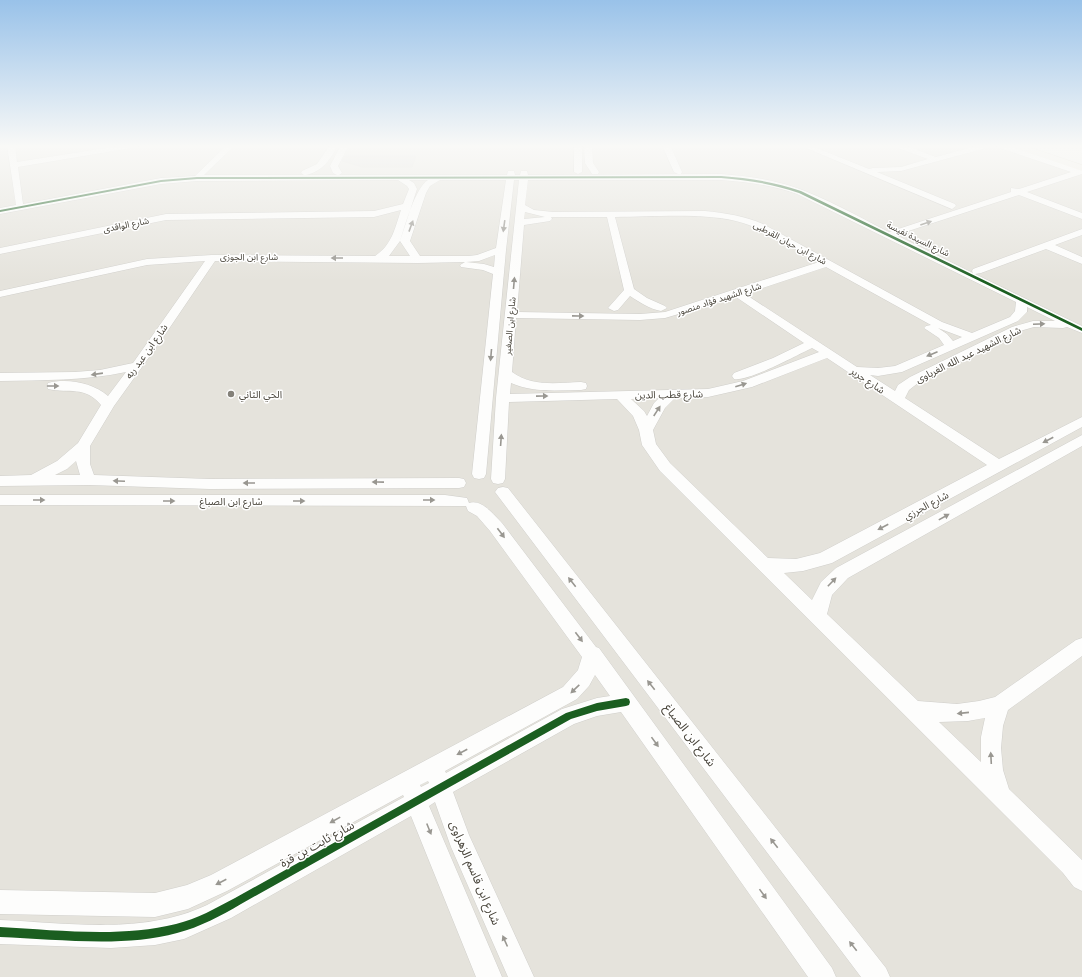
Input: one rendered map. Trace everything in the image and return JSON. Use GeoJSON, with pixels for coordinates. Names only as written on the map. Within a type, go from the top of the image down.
{"type":"FeatureCollection","features":[{"type":"Feature","properties":{"kind":"street"},"geometry":{"type":"LineString","coordinates":[[17,191],[19,204]]}},
{"type":"Feature","properties":{"kind":"street","name":"شارع السيدة نفيسة"},"geometry":{"type":"LineString","coordinates":[[0,207],[92,191]]}},
{"type":"Feature","properties":{"kind":"street","name":"شارع السيدة نفيسة"},"geometry":{"type":"LineString","coordinates":[[0,211],[110,191]]}},
{"type":"Feature","properties":{"kind":"street","name":"شارع ابن الصغير"},"geometry":{"type":"LineString","coordinates":[[479,474],[501,250],[509,191]]}},
{"type":"Feature","properties":{"kind":"street","name":"شارع ابن الصغير"},"geometry":{"type":"LineString","coordinates":[[501,486],[503,398],[522,191]]}},
{"type":"Feature","properties":{"kind":"street","name":"شارع السيدة نفيسة"},"geometry":{"type":"LineString","coordinates":[[796,191],[977,271],[1079,326]]}},
{"type":"Feature","properties":{"kind":"street","name":"شارع السيدة نفيسة"},"geometry":{"type":"LineString","coordinates":[[808,191],[1022,302],[1079,326]]}},
{"type":"Feature","properties":{"kind":"street"},"geometry":{"type":"LineString","coordinates":[[915,191],[952,206]]}},
{"type":"Feature","properties":{"kind":"street"},"geometry":{"type":"LineString","coordinates":[[887,231],[952,206],[1000,191]]}},
{"type":"Feature","properties":{"kind":"street"},"geometry":{"type":"LineString","coordinates":[[887,231],[1017,191],[1082,216]]}},
{"type":"Feature","properties":{"kind":"street"},"geometry":{"type":"LineString","coordinates":[[377,258],[388,252],[395,241],[412,193],[422,193],[405,241],[418,260]]}},
{"type":"Feature","properties":{"kind":"street","name":"شارع الواقدى"},"geometry":{"type":"LineString","coordinates":[[0,251],[166,218],[374,214],[407,206]]}},
{"type":"Feature","properties":{"kind":"street","name":"شارع ابن حيان القرطبى"},"geometry":{"type":"LineString","coordinates":[[520,206],[532,212],[553,217],[704,218],[724,220],[744,226],[818,262],[938,324],[954,331],[972,336]]}},
{"type":"Feature","properties":{"kind":"street","name":"شارع الواقدى"},"geometry":{"type":"LineString","coordinates":[[374,214],[401,224]]}},
{"type":"Feature","properties":{"kind":"street","name":"شارع ابن حيان القرطبى"},"geometry":{"type":"LineString","coordinates":[[519,223],[553,217],[705,214],[728,216],[753,223],[937,332],[951,346]]}},
{"type":"Feature","properties":{"kind":"street"},"geometry":{"type":"LineString","coordinates":[[611,218],[629,290],[643,300],[661,308]]}},
{"type":"Feature","properties":{"kind":"street"},"geometry":{"type":"LineString","coordinates":[[977,271],[1082,232]]}},
{"type":"Feature","properties":{"kind":"street"},"geometry":{"type":"LineString","coordinates":[[395,241],[405,241]]}},
{"type":"Feature","properties":{"kind":"street"},"geometry":{"type":"LineString","coordinates":[[1046,245],[1082,260]]}},
{"type":"Feature","properties":{"kind":"street","name":"شارع ابن الجوزى"},"geometry":{"type":"LineString","coordinates":[[0,301],[139,269],[209,262],[377,258],[418,260],[479,258],[501,250]]}},
{"type":"Feature","properties":{"kind":"street","name":"شارع ابن الجوزى"},"geometry":{"type":"LineString","coordinates":[[0,294],[147,262],[468,265],[484,267],[499,272]]}},
{"type":"Feature","properties":{"kind":"street","name":"شارع ابن عبد ربه"},"geometry":{"type":"LineString","coordinates":[[34,481],[62,465],[83,446],[108,405],[135,366],[158,337],[209,262]]}},
{"type":"Feature","properties":{"kind":"street","name":"شارع الشهيد فؤاد منصور"},"geometry":{"type":"LineString","coordinates":[[511,311],[614,308],[652,316],[677,312],[737,293],[818,262]]}},
{"type":"Feature","properties":{"kind":"street","name":"شارع الشهيد فؤاد منصور"},"geometry":{"type":"LineString","coordinates":[[511,311],[629,312],[661,308],[818,262]]}},
{"type":"Feature","properties":{"kind":"street"},"geometry":{"type":"LineString","coordinates":[[614,308],[626,296],[629,290]]}},
{"type":"Feature","properties":{"kind":"street","name":"شارع جرير"},"geometry":{"type":"LineString","coordinates":[[737,293],[999,466]]}},
{"type":"Feature","properties":{"kind":"street","name":"شارع الشهيد عبد الله الغرباوى"},"geometry":{"type":"LineString","coordinates":[[853,370],[878,372],[898,369],[1018,316],[1021,312],[1022,302]]}},
{"type":"Feature","properties":{"kind":"street","name":"شارع الشهيد عبد الله الغرباوى"},"geometry":{"type":"LineString","coordinates":[[898,400],[903,388],[914,380],[1020,328],[1044,324],[1079,326]]}},
{"type":"Feature","properties":{"kind":"street","name":"شارع قطب الدين"},"geometry":{"type":"LineString","coordinates":[[506,374],[511,379],[519,383],[530,386],[703,385],[745,374],[777,361],[812,343]]}},
{"type":"Feature","properties":{"kind":"street","name":"شارع قطب الدين"},"geometry":{"type":"LineString","coordinates":[[503,398],[693,394],[733,388],[828,353]]}},
{"type":"Feature","properties":{"kind":"street"},"geometry":{"type":"LineString","coordinates":[[0,377],[75,376],[100,374],[135,366]]}},
{"type":"Feature","properties":{"kind":"street"},"geometry":{"type":"LineString","coordinates":[[0,386],[80,387],[90,390],[101,397],[108,405]]}},
{"type":"Feature","properties":{"kind":"street"},"geometry":{"type":"LineString","coordinates":[[646,430],[659,406],[671,394]]}},
{"type":"Feature","properties":{"kind":"street"},"geometry":{"type":"LineString","coordinates":[[620,395],[639,414],[646,430],[649,445],[665,467],[1078,872]]}},
{"type":"Feature","properties":{"kind":"street","name":"شارع الجرزي"},"geometry":{"type":"LineString","coordinates":[[765,564],[782,567],[809,565],[826,558],[1082,421]]}},
{"type":"Feature","properties":{"kind":"street","name":"شارع الجرزي"},"geometry":{"type":"LineString","coordinates":[[818,617],[819,603],[824,591],[832,581],[842,573],[1082,440]]}},
{"type":"Feature","properties":{"kind":"street"},"geometry":{"type":"LineString","coordinates":[[83,446],[83,464],[89,480]]}},
{"type":"Feature","properties":{"kind":"street"},"geometry":{"type":"LineString","coordinates":[[479,474],[486,474],[501,486],[496,502],[481,507],[468,505],[456,495],[456,491],[460,483],[468,476],[479,474]]}},
{"type":"Feature","properties":{"kind":"street","name":"شارع ابن الصباغ"},"geometry":{"type":"LineString","coordinates":[[0,481],[89,480],[210,484],[460,483]]}},
{"type":"Feature","properties":{"kind":"street","name":"شارع ابن الصباغ"},"geometry":{"type":"LineString","coordinates":[[501,486],[877,977]]}},
{"type":"Feature","properties":{"kind":"street","name":"شارع ابن الصباغ"},"geometry":{"type":"LineString","coordinates":[[0,500],[220,502],[445,500],[468,505],[490,519],[592,654],[823,977]]}},
{"type":"Feature","properties":{"kind":"street"},"geometry":{"type":"LineString","coordinates":[[913,710],[932,713],[963,714],[986,710],[1001,704],[1082,646]]}},
{"type":"Feature","properties":{"kind":"street","name":"شارع ثابت بن قرة"},"geometry":{"type":"LineString","coordinates":[[437,777],[570,693],[582,682],[589,669],[592,654]]}},
{"type":"Feature","properties":{"kind":"street","name":"شارع ثابت بن قرة"},"geometry":{"type":"LineString","coordinates":[[0,902],[155,905],[188,897],[437,777],[569,716],[597,707],[626,702]]}},
{"type":"Feature","properties":{"kind":"street"},"geometry":{"type":"LineString","coordinates":[[1000,795],[991,762],[990,747],[991,730],[1001,704]]}},
{"type":"Feature","properties":{"kind":"street","name":"شارع ابن قاسم الزهراوى"},"geometry":{"type":"LineString","coordinates":[[437,777],[459,839],[521,977]]}},
{"type":"Feature","properties":{"kind":"street"},"geometry":{"type":"LineString","coordinates":[[412,790],[489,977]]}},
{"type":"Feature","properties":{"kind":"street","name":"شارع ثابت بن قرة"},"geometry":{"type":"LineString","coordinates":[[0,932],[119,936],[149,934],[178,928],[215,913],[412,790]]}},
{"type":"Feature","properties":{"kind":"shaded area"},"geometry":{"type":"Polygon","coordinates":[[[0,191],[1082,191],[1082,977],[0,977],[0,191]]]}},
{"type":"Feature","properties":{"kind":"cycle path"},"geometry":{"type":"LineString","coordinates":[[0,211],[110,191]]}},
{"type":"Feature","properties":{"kind":"cycle path"},"geometry":{"type":"LineString","coordinates":[[795,191],[1082,330]]}},
{"type":"Feature","properties":{"kind":"cycle path"},"geometry":{"type":"LineString","coordinates":[[0,932],[111,936],[155,933],[192,924],[238,901],[569,716],[597,707],[626,702]]}},
{"type":"Feature","properties":{"kind":"place","name":"الحي الثاني"},"geometry":{"type":"Point","coordinates":[231,394]}}]}
